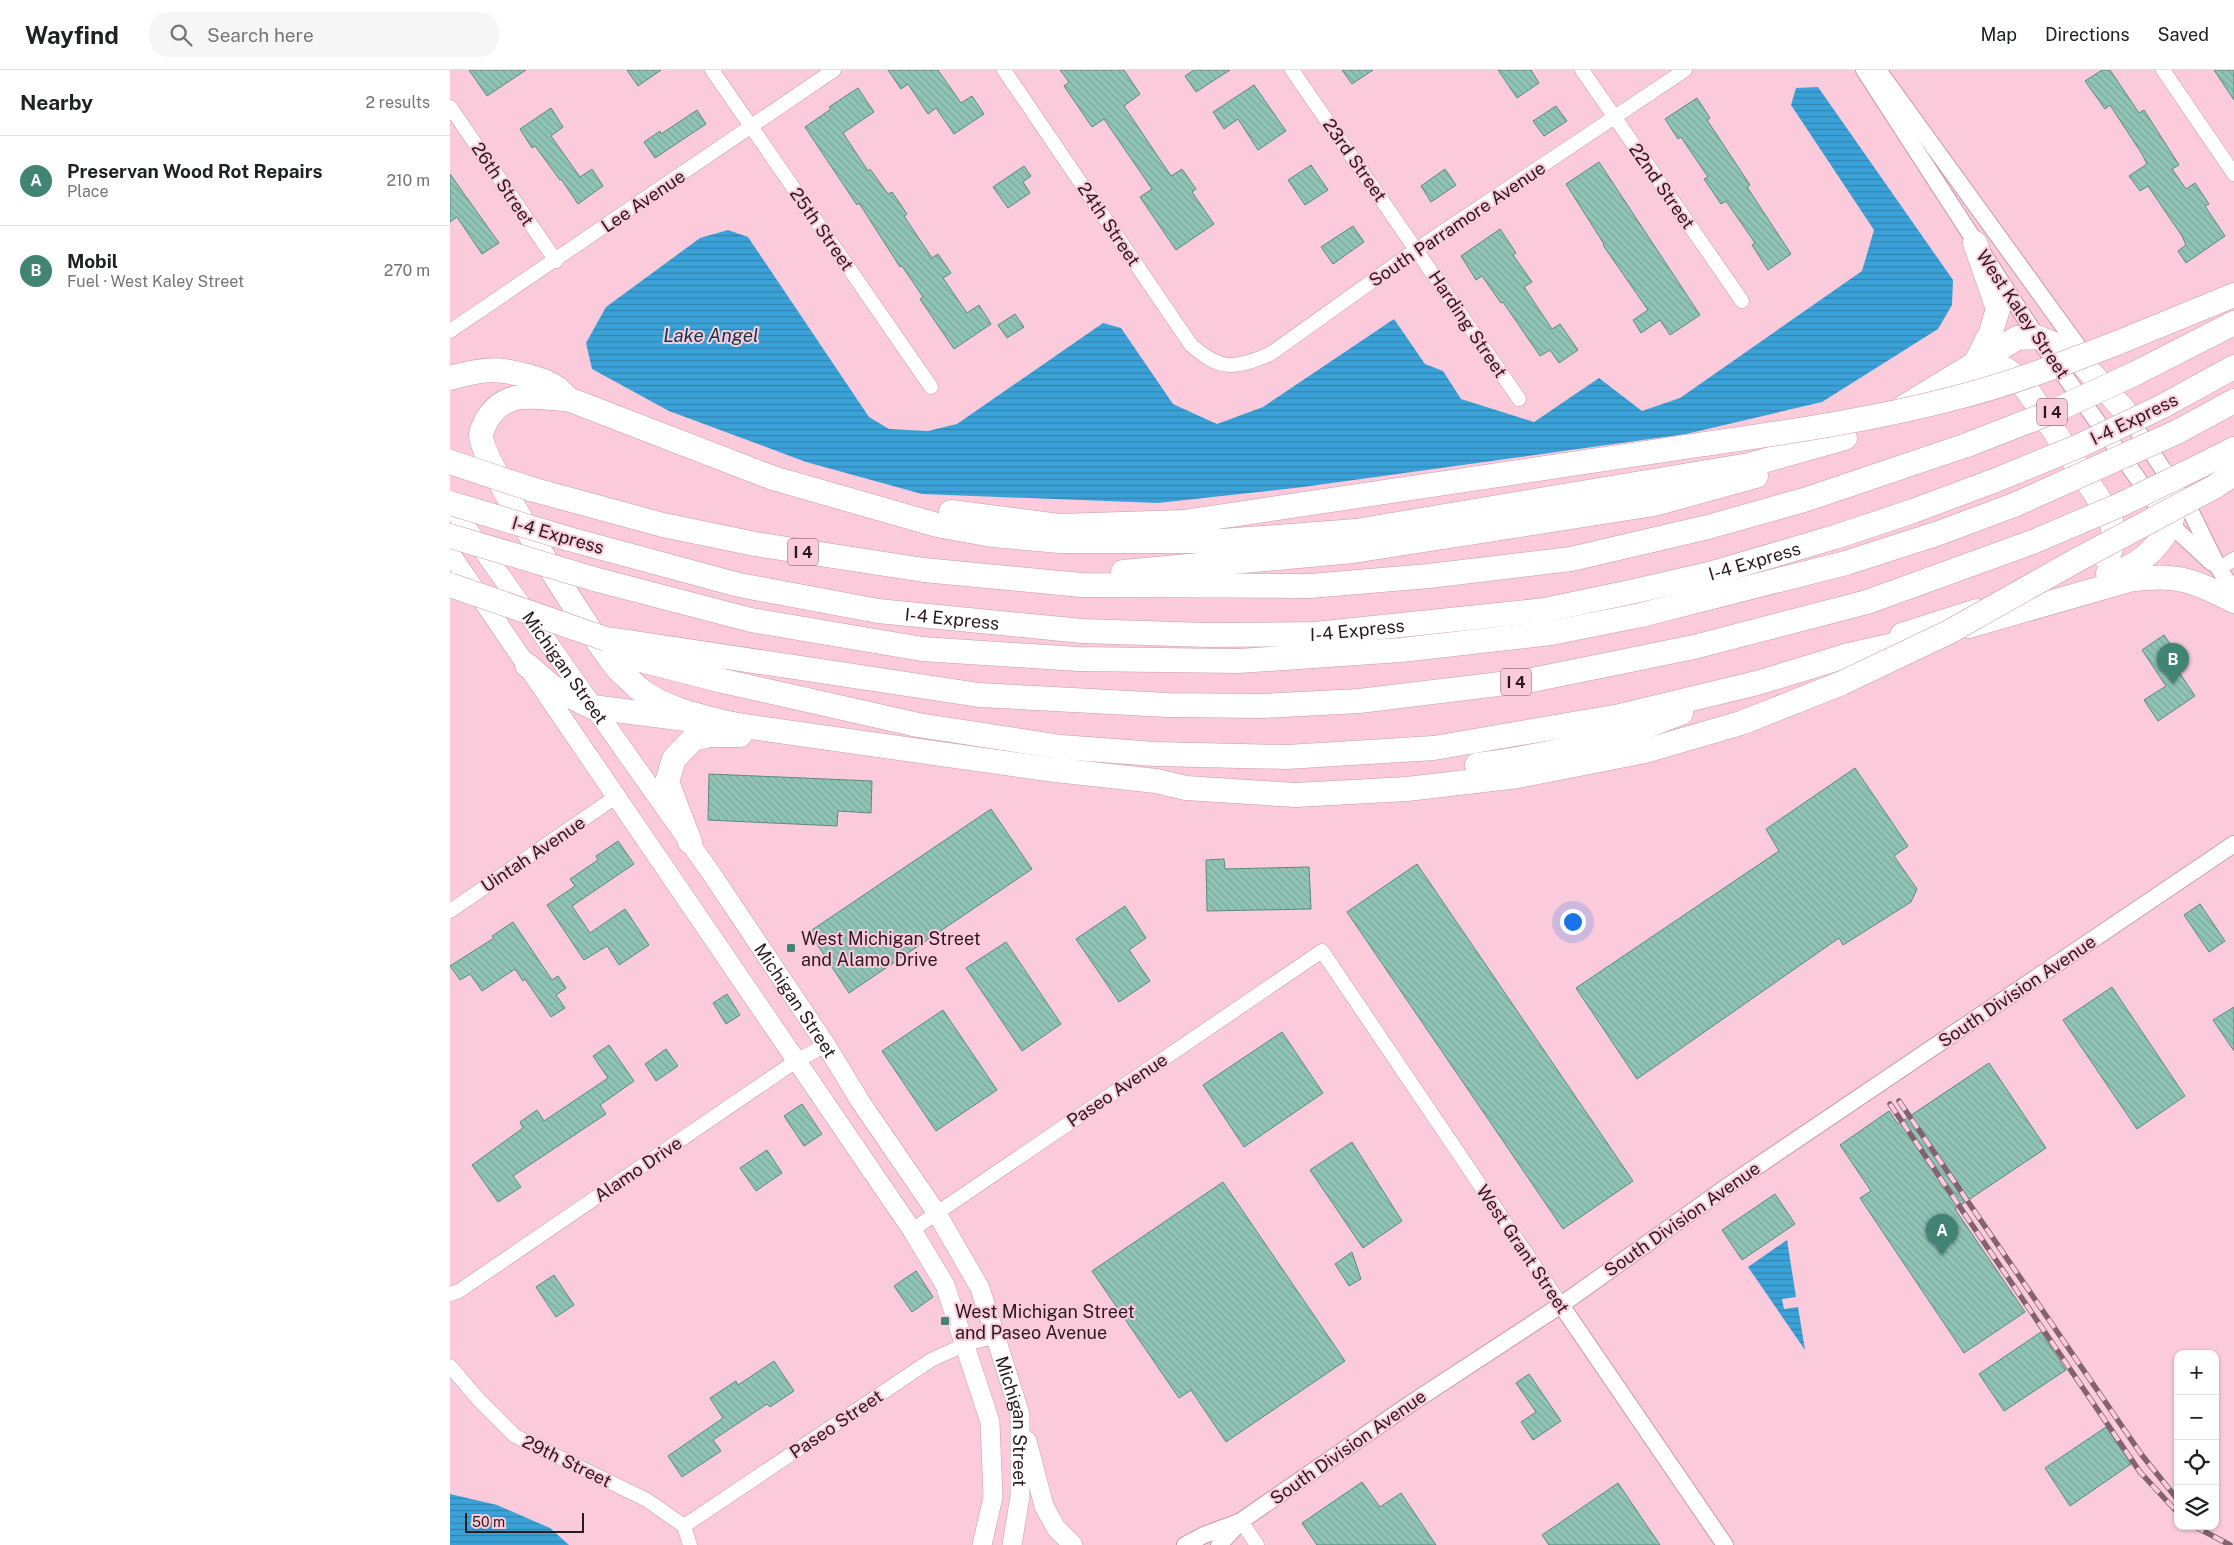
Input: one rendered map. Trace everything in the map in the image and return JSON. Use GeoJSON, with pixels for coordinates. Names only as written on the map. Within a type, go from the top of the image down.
{"type":"FeatureCollection","features":[{"type":"Feature","properties":{"kind":"highway"},"geometry":{"type":"LineString","coordinates":[[1975,243],[1998,308],[1991,332],[1977,360]]}},
{"type":"Feature","properties":{"kind":"highway"},"geometry":{"type":"LineString","coordinates":[[836,494],[906,506],[1059,526],[1184,522],[1815,428],[1959,398],[2029,376],[2117,344],[2234,295]]}},
{"type":"Feature","properties":{"kind":"highway","name":"I 4"},"geometry":{"type":"LineString","coordinates":[[450,462],[531,489],[662,525],[756,544],[924,570],[1081,585],[1310,586],[1429,576],[1572,559],[1708,527],[1804,500],[1967,445],[2052,412],[2136,373],[2234,323]]}},
{"type":"Feature","properties":{"kind":"highway"},"geometry":{"type":"LineString","coordinates":[[1081,585],[1130,570],[1241,563],[1353,551],[1654,504],[1702,493],[1773,471],[1845,438],[1893,414],[1977,360],[2016,338],[2037,337],[2072,352],[2124,410]]}},
{"type":"Feature","properties":{"kind":"highway"},"geometry":{"type":"LineString","coordinates":[[1935,387],[1992,366],[2002,367],[2030,394],[2110,516],[2115,538],[2107,560],[2088,577]]}},
{"type":"Feature","properties":{"kind":"highway","name":"I-4 Express"},"geometry":{"type":"LineString","coordinates":[[450,504],[569,539],[739,585],[878,611],[1082,631],[1207,635],[1315,634],[1545,610],[1709,574],[1866,527],[1996,480],[2079,446],[2160,407],[2234,367]]}},
{"type":"Feature","properties":{"kind":"highway"},"geometry":{"type":"LineString","coordinates":[[450,378],[474,371],[508,370],[557,387],[568,399]]}},
{"type":"Feature","properties":{"kind":"highway"},"geometry":{"type":"LineString","coordinates":[[737,725],[679,710],[639,689],[618,669],[568,597],[489,462],[481,435],[488,417],[508,400],[532,395],[568,399],[773,478],[836,494],[937,525],[992,535],[1060,541],[1129,542],[1266,538],[1356,531],[1638,485],[1749,464],[1845,438]]}},
{"type":"Feature","properties":{"kind":"highway","name":"I-4 Express"},"geometry":{"type":"LineString","coordinates":[[450,536],[594,579],[751,620],[922,649],[1078,659],[1239,661],[1401,650],[1551,633],[1632,617],[1846,563],[1939,533],[2014,504],[2177,432],[2234,402]]}},
{"type":"Feature","properties":{"kind":"highway","name":"I 4"},"geometry":{"type":"LineString","coordinates":[[450,584],[606,639],[979,696],[1166,705],[1263,706],[1359,701],[1532,680],[1694,647],[1867,602],[2035,541],[2122,504],[2234,449]]}},
{"type":"Feature","properties":{"kind":"highway"},"geometry":{"type":"LineString","coordinates":[[527,665],[552,687],[592,707],[737,725],[1047,769],[1156,781],[1186,788],[1296,795],[1407,789],[1518,776],[1645,751],[1740,723],[1842,683],[1948,632],[2214,487],[2234,474]]}},
{"type":"Feature","properties":{"kind":"highway"},"geometry":{"type":"LineString","coordinates":[[606,639],[629,657],[751,688],[918,725],[1061,747],[1155,754],[1288,757],[1434,748],[1620,716],[1757,683],[1849,655],[1922,627],[2088,577],[2126,569],[2147,556],[2170,524],[2174,504],[2168,477]]}},
{"type":"Feature","properties":{"kind":"highway"},"geometry":{"type":"LineString","coordinates":[[1849,655],[1925,638],[2129,580],[2154,576],[2174,577],[2194,582],[2234,601]]}},
{"type":"Feature","properties":{"kind":"highway"},"geometry":{"type":"LineString","coordinates":[[1156,781],[1184,778],[1319,782],[1508,761],[1644,728],[1757,683]]}},
{"type":"Feature","properties":{"kind":"highway"},"geometry":{"type":"LineString","coordinates":[[690,842],[667,782],[674,759],[694,739],[710,734],[727,734],[856,743]]}},
{"type":"Feature","properties":{"kind":"main road","name":"Michigan Street"},"geometry":{"type":"LineString","coordinates":[[450,504],[592,707],[690,842],[826,1045],[860,1101],[936,1212],[980,1288],[1020,1414],[1020,1496],[1012,1545]]}},
{"type":"Feature","properties":{"kind":"main road","name":"Michigan Street"},"geometry":{"type":"LineString","coordinates":[[450,553],[912,1230],[945,1285],[966,1344],[990,1422],[992,1498],[982,1545]]}},
{"type":"Feature","properties":{"kind":"main road"},"geometry":{"type":"LineString","coordinates":[[1020,1414],[1044,1506],[1056,1528],[1073,1545]]}},
{"type":"Feature","properties":{"kind":"street","name":"25th Street"},"geometry":{"type":"LineString","coordinates":[[712,70],[931,387]]}},
{"type":"Feature","properties":{"kind":"street","name":"Lee Avenue"},"geometry":{"type":"LineString","coordinates":[[450,331],[752,128],[834,70]]}},
{"type":"Feature","properties":{"kind":"street","name":"24th Street"},"geometry":{"type":"LineString","coordinates":[[1004,70],[1190,344],[1208,359],[1225,364]]}},
{"type":"Feature","properties":{"kind":"street","name":"23rd Street"},"geometry":{"type":"LineString","coordinates":[[1292,70],[1417,249]]}},
{"type":"Feature","properties":{"kind":"street","name":"22nd Street"},"geometry":{"type":"LineString","coordinates":[[1582,70],[1742,301]]}},
{"type":"Feature","properties":{"kind":"street","name":"South Parramore Avenue"},"geometry":{"type":"LineString","coordinates":[[1225,364],[1244,365],[1270,354],[1417,249],[1686,70]]}},
{"type":"Feature","properties":{"kind":"street","name":"West Kaley Street"},"geometry":{"type":"LineString","coordinates":[[1864,70],[1918,150],[1975,243],[2037,337],[2170,524],[2218,569]]}},
{"type":"Feature","properties":{"kind":"street","name":"West Kaley Street"},"geometry":{"type":"LineString","coordinates":[[1878,70],[2124,410],[2190,510],[2218,569],[2234,592]]}},
{"type":"Feature","properties":{"kind":"street"},"geometry":{"type":"LineString","coordinates":[[2163,70],[2234,174]]}},
{"type":"Feature","properties":{"kind":"street","name":"26th Street"},"geometry":{"type":"LineString","coordinates":[[450,107],[556,261]]}},
{"type":"Feature","properties":{"kind":"street","name":"Harding Street"},"geometry":{"type":"LineString","coordinates":[[1417,249],[1519,399]]}},
{"type":"Feature","properties":{"kind":"street"},"geometry":{"type":"LineString","coordinates":[[2218,569],[2234,559]]}},
{"type":"Feature","properties":{"kind":"street","name":"Uintah Avenue"},"geometry":{"type":"LineString","coordinates":[[450,911],[617,796]]}},
{"type":"Feature","properties":{"kind":"street","name":"South Division Avenue"},"geometry":{"type":"LineString","coordinates":[[1185,1545],[1204,1535],[1241,1521],[1410,1404],[1561,1305],[1698,1206],[2234,844]]}},
{"type":"Feature","properties":{"kind":"street","name":"West Grant Street"},"geometry":{"type":"LineString","coordinates":[[1322,951],[1725,1545]]}},
{"type":"Feature","properties":{"kind":"street","name":"Paseo Avenue"},"geometry":{"type":"LineString","coordinates":[[912,1230],[1322,951]]}},
{"type":"Feature","properties":{"kind":"street","name":"Alamo Drive"},"geometry":{"type":"LineString","coordinates":[[450,1294],[458,1292],[796,1061],[826,1045]]}},
{"type":"Feature","properties":{"kind":"street","name":"Paseo Street"},"geometry":{"type":"LineString","coordinates":[[684,1526],[930,1360],[966,1344],[996,1336]]}},
{"type":"Feature","properties":{"kind":"street","name":"29th Street"},"geometry":{"type":"LineString","coordinates":[[450,1366],[479,1400],[515,1436],[647,1500],[684,1526]]}},
{"type":"Feature","properties":{"kind":"street"},"geometry":{"type":"LineString","coordinates":[[1241,1521],[1257,1545]]}},
{"type":"Feature","properties":{"kind":"street","name":"South Division Avenue"},"geometry":{"type":"LineString","coordinates":[[1220,1545],[1241,1521]]}},
{"type":"Feature","properties":{"kind":"street"},"geometry":{"type":"LineString","coordinates":[[684,1526],[690,1545]]}},
{"type":"Feature","properties":{"kind":"water","name":"Lake Angel"},"geometry":{"type":"Polygon","coordinates":[[[1818,87],[1953,280],[1952,305],[1938,329],[1822,402],[1686,434],[1303,487],[1158,503],[922,494],[806,462],[669,411],[592,369],[586,343],[606,307],[700,238],[728,230],[748,237],[869,417],[889,429],[928,431],[957,424],[1103,323],[1121,328],[1173,404],[1217,424],[1263,407],[1394,319],[1425,364],[1443,371],[1461,399],[1534,422],[1599,378],[1642,411],[1680,398],[1862,271],[1874,230],[1791,105],[1796,88],[1818,87]]]}},
{"type":"Feature","properties":{"kind":"water"},"geometry":{"type":"Polygon","coordinates":[[[1787,1240],[1796,1297],[1782,1299],[1784,1309],[1798,1307],[1805,1350],[1748,1267],[1787,1240]]]}},
{"type":"Feature","properties":{"kind":"water"},"geometry":{"type":"Polygon","coordinates":[[[450,1494],[497,1505],[550,1528],[569,1545],[450,1545],[450,1494]]]}},
{"type":"Feature","properties":{"kind":"building"},"geometry":{"type":"Polygon","coordinates":[[[469,70],[526,70],[487,96],[469,70]]]}},
{"type":"Feature","properties":{"kind":"building"},"geometry":{"type":"Polygon","coordinates":[[[627,70],[661,70],[638,86],[627,70]]]}},
{"type":"Feature","properties":{"kind":"building"},"geometry":{"type":"Polygon","coordinates":[[[888,70],[938,70],[961,103],[972,96],[984,114],[954,134],[936,108],[928,114],[908,84],[901,89],[888,70]]]}},
{"type":"Feature","properties":{"kind":"building"},"geometry":{"type":"Polygon","coordinates":[[[1060,70],[1124,70],[1140,94],[1124,106],[1171,176],[1182,169],[1196,189],[1192,192],[1214,224],[1176,250],[1140,197],[1152,189],[1104,119],[1092,127],[1064,86],[1069,82],[1060,70]]]}},
{"type":"Feature","properties":{"kind":"building"},"geometry":{"type":"Polygon","coordinates":[[[1194,70],[1230,70],[1196,92],[1185,76],[1194,70]]]}},
{"type":"Feature","properties":{"kind":"building"},"geometry":{"type":"Polygon","coordinates":[[[1342,70],[1373,70],[1352,84],[1342,70]]]}},
{"type":"Feature","properties":{"kind":"building"},"geometry":{"type":"Polygon","coordinates":[[[1498,70],[1531,70],[1539,83],[1517,98],[1498,70]]]}},
{"type":"Feature","properties":{"kind":"building"},"geometry":{"type":"Polygon","coordinates":[[[2102,70],[2110,70],[2139,113],[2144,110],[2179,165],[2172,169],[2186,189],[2195,183],[2209,204],[2205,206],[2225,236],[2186,263],[2178,251],[2186,245],[2182,236],[2148,186],[2140,191],[2129,176],[2147,164],[2142,154],[2110,105],[2105,109],[2085,81],[2102,70]]]}},
{"type":"Feature","properties":{"kind":"building"},"geometry":{"type":"Polygon","coordinates":[[[2214,70],[2234,70],[2234,100],[2214,70]]]}},
{"type":"Feature","properties":{"kind":"building"},"geometry":{"type":"Polygon","coordinates":[[[1254,85],[1286,131],[1258,150],[1238,119],[1224,129],[1213,112],[1254,85]]]}},
{"type":"Feature","properties":{"kind":"building"},"geometry":{"type":"Polygon","coordinates":[[[858,88],[874,112],[843,133],[868,171],[870,169],[888,194],[892,192],[907,214],[904,216],[932,258],[938,254],[951,273],[943,278],[967,313],[979,305],[991,324],[954,349],[920,299],[923,297],[902,266],[900,267],[859,203],[857,205],[805,127],[831,109],[829,107],[858,88]]]}},
{"type":"Feature","properties":{"kind":"building"},"geometry":{"type":"Polygon","coordinates":[[[1697,98],[1710,118],[1707,120],[1750,185],[1747,187],[1791,254],[1768,270],[1752,245],[1755,243],[1726,201],[1721,204],[1704,179],[1708,177],[1681,137],[1678,139],[1665,119],[1697,98]]]}},
{"type":"Feature","properties":{"kind":"building"},"geometry":{"type":"Polygon","coordinates":[[[1556,106],[1567,121],[1544,136],[1533,121],[1556,106]]]}},
{"type":"Feature","properties":{"kind":"building"},"geometry":{"type":"Polygon","coordinates":[[[551,108],[563,127],[551,136],[580,177],[592,169],[603,186],[578,204],[535,146],[532,148],[520,129],[551,108]]]}},
{"type":"Feature","properties":{"kind":"building"},"geometry":{"type":"Polygon","coordinates":[[[697,110],[706,124],[655,158],[644,142],[660,131],[661,134],[697,110]]]}},
{"type":"Feature","properties":{"kind":"building"},"geometry":{"type":"Polygon","coordinates":[[[1599,162],[1700,315],[1670,335],[1660,320],[1641,333],[1633,320],[1648,310],[1603,245],[1566,184],[1599,162]]]}},
{"type":"Feature","properties":{"kind":"building"},"geometry":{"type":"Polygon","coordinates":[[[1311,165],[1328,190],[1305,205],[1288,180],[1311,165]]]}},
{"type":"Feature","properties":{"kind":"building"},"geometry":{"type":"Polygon","coordinates":[[[1024,166],[1031,176],[1023,182],[1030,193],[1008,208],[993,187],[1024,166]]]}},
{"type":"Feature","properties":{"kind":"building"},"geometry":{"type":"Polygon","coordinates":[[[1445,169],[1456,185],[1431,202],[1421,186],[1445,169]]]}},
{"type":"Feature","properties":{"kind":"building"},"geometry":{"type":"Polygon","coordinates":[[[450,174],[499,243],[482,254],[457,217],[450,222],[450,174]]]}},
{"type":"Feature","properties":{"kind":"building"},"geometry":{"type":"Polygon","coordinates":[[[1353,226],[1364,242],[1333,264],[1321,247],[1353,226]]]}},
{"type":"Feature","properties":{"kind":"building"},"geometry":{"type":"Polygon","coordinates":[[[1500,229],[1516,253],[1513,255],[1532,282],[1524,287],[1552,329],[1560,324],[1578,350],[1559,363],[1550,350],[1540,356],[1503,302],[1501,303],[1482,276],[1476,280],[1461,256],[1500,229]]]}},
{"type":"Feature","properties":{"kind":"building"},"geometry":{"type":"Polygon","coordinates":[[[1015,314],[1024,327],[1007,338],[998,325],[1015,314]]]}},
{"type":"Feature","properties":{"kind":"building"},"geometry":{"type":"Polygon","coordinates":[[[2164,635],[2184,664],[2177,669],[2195,696],[2158,721],[2144,700],[2166,686],[2142,650],[2164,635]]]}},
{"type":"Feature","properties":{"kind":"building"},"geometry":{"type":"Polygon","coordinates":[[[1855,768],[1908,846],[1894,856],[1917,889],[1911,902],[1843,945],[1839,938],[1637,1079],[1576,988],[1779,851],[1766,829],[1855,768]]]}},
{"type":"Feature","properties":{"kind":"building"},"geometry":{"type":"Polygon","coordinates":[[[709,774],[872,781],[871,813],[838,811],[837,826],[708,820],[709,774]]]}},
{"type":"Feature","properties":{"kind":"building"},"geometry":{"type":"Polygon","coordinates":[[[991,809],[1032,869],[849,993],[809,932],[991,809]]]}},
{"type":"Feature","properties":{"kind":"building"},"geometry":{"type":"Polygon","coordinates":[[[618,841],[634,864],[572,906],[590,933],[625,909],[649,945],[619,965],[607,946],[584,960],[547,905],[575,886],[570,879],[598,860],[596,856],[618,841]]]}},
{"type":"Feature","properties":{"kind":"building"},"geometry":{"type":"Polygon","coordinates":[[[1224,859],[1225,869],[1309,867],[1311,909],[1207,911],[1206,860],[1224,859]]]}},
{"type":"Feature","properties":{"kind":"building"},"geometry":{"type":"Polygon","coordinates":[[[1417,864],[1633,1181],[1563,1229],[1347,912],[1417,864]]]}},
{"type":"Feature","properties":{"kind":"building"},"geometry":{"type":"Polygon","coordinates":[[[2200,904],[2225,941],[2209,952],[2184,915],[2200,904]]]}},
{"type":"Feature","properties":{"kind":"building"},"geometry":{"type":"Polygon","coordinates":[[[1125,906],[1146,938],[1129,950],[1150,981],[1119,1002],[1076,939],[1125,906]]]}},
{"type":"Feature","properties":{"kind":"building"},"geometry":{"type":"Polygon","coordinates":[[[513,922],[552,980],[558,976],[566,988],[556,995],[565,1008],[551,1017],[525,979],[523,981],[515,969],[482,991],[470,974],[460,980],[450,966],[494,938],[492,936],[513,922]]]}},
{"type":"Feature","properties":{"kind":"building"},"geometry":{"type":"Polygon","coordinates":[[[1006,942],[1061,1024],[1022,1051],[966,968],[1006,942]]]}},
{"type":"Feature","properties":{"kind":"building"},"geometry":{"type":"Polygon","coordinates":[[[2112,987],[2185,1096],[2137,1129],[2063,1020],[2112,987]]]}},
{"type":"Feature","properties":{"kind":"building"},"geometry":{"type":"Polygon","coordinates":[[[727,994],[740,1015],[726,1024],[713,1003],[727,994]]]}},
{"type":"Feature","properties":{"kind":"building"},"geometry":{"type":"Polygon","coordinates":[[[2234,1007],[2234,1051],[2213,1020],[2234,1007]]]}},
{"type":"Feature","properties":{"kind":"building"},"geometry":{"type":"Polygon","coordinates":[[[943,1010],[997,1090],[936,1131],[882,1051],[943,1010]]]}},
{"type":"Feature","properties":{"kind":"building"},"geometry":{"type":"Polygon","coordinates":[[[1282,1032],[1323,1093],[1244,1147],[1203,1085],[1282,1032]]]}},
{"type":"Feature","properties":{"kind":"building"},"geometry":{"type":"Polygon","coordinates":[[[609,1045],[634,1081],[600,1105],[606,1114],[513,1176],[521,1187],[498,1202],[472,1165],[523,1128],[520,1122],[537,1110],[544,1121],[608,1078],[593,1056],[609,1045]]]}},
{"type":"Feature","properties":{"kind":"building"},"geometry":{"type":"Polygon","coordinates":[[[666,1049],[678,1066],[656,1081],[645,1064],[666,1049]]]}},
{"type":"Feature","properties":{"kind":"building"},"geometry":{"type":"Polygon","coordinates":[[[1989,1063],[2046,1148],[1955,1209],[2025,1312],[1964,1353],[1860,1198],[1871,1191],[1840,1145],[1889,1111],[1898,1124],[1989,1063]]]}},
{"type":"Feature","properties":{"kind":"building"},"geometry":{"type":"Polygon","coordinates":[[[802,1104],[822,1134],[804,1146],[784,1116],[802,1104]]]}},
{"type":"Feature","properties":{"kind":"building"},"geometry":{"type":"Polygon","coordinates":[[[1352,1142],[1402,1221],[1363,1248],[1310,1170],[1352,1142]]]}},
{"type":"Feature","properties":{"kind":"building"},"geometry":{"type":"Polygon","coordinates":[[[767,1150],[782,1173],[756,1191],[740,1168],[767,1150]]]}},
{"type":"Feature","properties":{"kind":"building"},"geometry":{"type":"Polygon","coordinates":[[[1223,1182],[1345,1361],[1226,1442],[1191,1390],[1179,1398],[1092,1271],[1223,1182]]]}},
{"type":"Feature","properties":{"kind":"building"},"geometry":{"type":"Polygon","coordinates":[[[1775,1194],[1795,1224],[1742,1260],[1722,1230],[1775,1194]]]}},
{"type":"Feature","properties":{"kind":"building"},"geometry":{"type":"Polygon","coordinates":[[[1352,1252],[1361,1279],[1349,1286],[1335,1264],[1352,1252]]]}},
{"type":"Feature","properties":{"kind":"building"},"geometry":{"type":"Polygon","coordinates":[[[916,1271],[933,1297],[912,1312],[894,1286],[916,1271]]]}},
{"type":"Feature","properties":{"kind":"building"},"geometry":{"type":"Polygon","coordinates":[[[554,1275],[574,1305],[556,1317],[536,1287],[554,1275]]]}},
{"type":"Feature","properties":{"kind":"building"},"geometry":{"type":"Polygon","coordinates":[[[2041,1332],[2066,1370],[2004,1411],[1979,1374],[2041,1332]]]}},
{"type":"Feature","properties":{"kind":"building"},"geometry":{"type":"Polygon","coordinates":[[[774,1361],[794,1391],[770,1407],[767,1404],[713,1440],[721,1451],[682,1477],[668,1456],[723,1418],[710,1398],[736,1381],[738,1385],[774,1361]]]}},
{"type":"Feature","properties":{"kind":"building"},"geometry":{"type":"Polygon","coordinates":[[[1529,1374],[1561,1421],[1533,1440],[1521,1422],[1536,1412],[1516,1383],[1529,1374]]]}},
{"type":"Feature","properties":{"kind":"building"},"geometry":{"type":"Polygon","coordinates":[[[2106,1427],[2131,1464],[2070,1506],[2045,1468],[2106,1427]]]}},
{"type":"Feature","properties":{"kind":"building"},"geometry":{"type":"Polygon","coordinates":[[[1362,1482],[1380,1507],[1401,1493],[1436,1545],[1317,1545],[1302,1523],[1362,1482]]]}},
{"type":"Feature","properties":{"kind":"building"},"geometry":{"type":"Polygon","coordinates":[[[1618,1483],[1660,1545],[1549,1545],[1542,1535],[1618,1483]]]}},
{"type":"Feature","properties":{"kind":"railway"},"geometry":{"type":"LineString","coordinates":[[1899,1101],[2141,1454],[2174,1495]]}},
{"type":"Feature","properties":{"kind":"railway"},"geometry":{"type":"LineString","coordinates":[[1890,1104],[2140,1472],[2174,1509]]}},
{"type":"Feature","properties":{"kind":"railway"},"geometry":{"type":"LineString","coordinates":[[2202,1530],[2230,1545]]}},
{"type":"Feature","properties":{"kind":"place","name":"Mobil"},"geometry":{"type":"Point","coordinates":[2173,684]}},
{"type":"Feature","properties":{"kind":"place","name":"West Michigan Street and Alamo Drive"},"geometry":{"type":"Point","coordinates":[791,948]}},
{"type":"Feature","properties":{"kind":"place","name":"Preservan Wood Rot Repairs"},"geometry":{"type":"Point","coordinates":[1942,1255]}},
{"type":"Feature","properties":{"kind":"place","name":"West Michigan Street and Paseo Avenue"},"geometry":{"type":"Point","coordinates":[945,1321]}}]}
